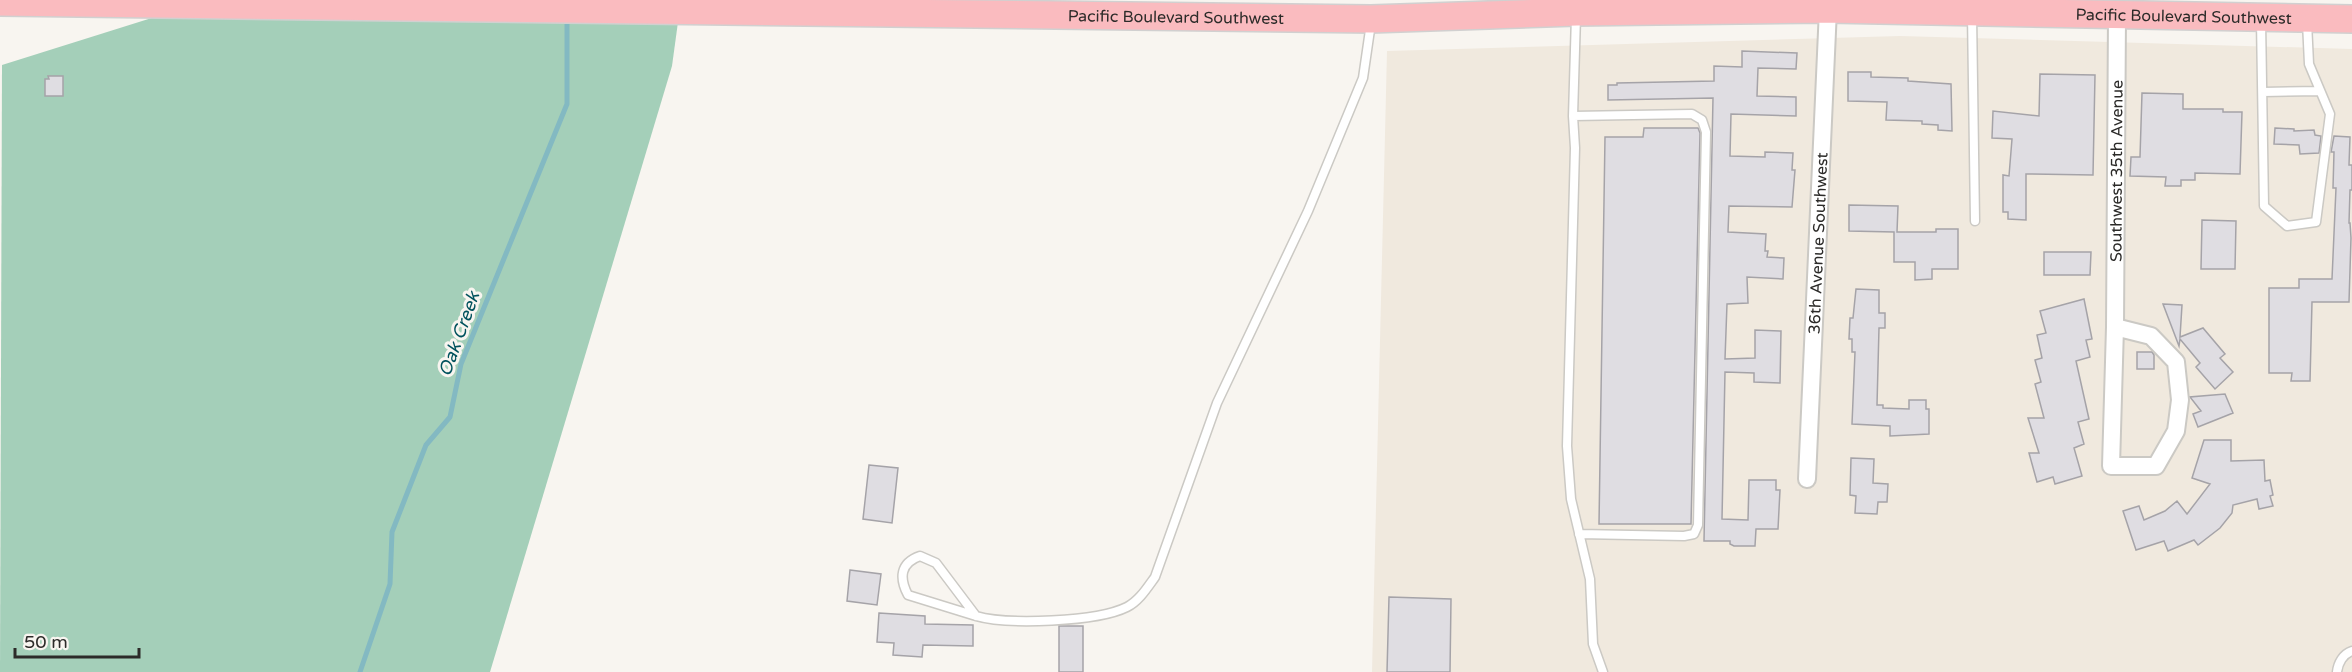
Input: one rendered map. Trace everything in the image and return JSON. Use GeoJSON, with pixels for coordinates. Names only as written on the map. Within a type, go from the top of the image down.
{"type":"FeatureCollection","features":[{"type":"Feature","properties":{"kind":"main road","name":"Pacific Boulevard Southwest"},"geometry":{"type":"LineString","coordinates":[[0,2],[329,3],[524,10],[1371,20],[1513,8],[1576,12],[1779,5],[1828,9],[1972,12],[2044,7],[2117,16],[2352,19]]}},
{"type":"Feature","properties":{"kind":"street","name":"36th Avenue Southwest"},"geometry":{"type":"LineString","coordinates":[[1807,479],[1828,9]]}},
{"type":"Feature","properties":{"kind":"street","name":"Southwest 35th Avenue"},"geometry":{"type":"LineString","coordinates":[[2115,327],[2151,336],[2176,362],[2180,400],[2176,431],[2156,466],[2111,466],[2115,327],[2117,16]]}},
{"type":"Feature","properties":{"kind":"lane"},"geometry":{"type":"LineString","coordinates":[[1576,12],[1573,116],[1575,148],[1567,446],[1571,499],[1590,579],[1593,644],[1603,672]]}},
{"type":"Feature","properties":{"kind":"lane"},"geometry":{"type":"LineString","coordinates":[[1972,12],[1975,221]]}},
{"type":"Feature","properties":{"kind":"lane"},"geometry":{"type":"LineString","coordinates":[[2261,18],[2265,206],[2287,226],[2316,222],[2330,114],[2309,64],[2307,19]]}},
{"type":"Feature","properties":{"kind":"lane"},"geometry":{"type":"LineString","coordinates":[[976,616],[936,563],[920,556],[909,560],[903,570],[903,585],[908,595],[976,616],[1009,621],[1091,617],[1112,613],[1128,607],[1143,594],[1155,577],[1217,402],[1308,211],[1360,88],[1371,20]]}},
{"type":"Feature","properties":{"kind":"lane"},"geometry":{"type":"LineString","coordinates":[[2263,92],[2320,91]]}},
{"type":"Feature","properties":{"kind":"lane"},"geometry":{"type":"LineString","coordinates":[[1573,116],[1692,114],[1702,120],[1706,132],[1698,525],[1694,534],[1684,536],[1580,534]]}},
{"type":"Feature","properties":{"kind":"lane"},"geometry":{"type":"LineString","coordinates":[[2337,672],[2338,664],[2347,653],[2352,651]]}},
{"type":"Feature","properties":{"kind":"shaded area"},"geometry":{"type":"Polygon","coordinates":[[[1900,36],[2352,49],[2352,672],[1372,672],[1387,51],[1900,36]]]}},
{"type":"Feature","properties":{"kind":"green space"},"geometry":{"type":"Polygon","coordinates":[[[209,0],[681,0],[672,66],[490,672],[0,672],[2,65],[209,0]]]}},
{"type":"Feature","properties":{"kind":"building"},"geometry":{"type":"Polygon","coordinates":[[[1742,51],[1797,53],[1796,69],[1758,68],[1757,96],[1796,97],[1796,116],[1731,114],[1730,156],[1765,157],[1765,152],[1793,153],[1792,170],[1795,170],[1792,207],[1729,206],[1728,232],[1766,234],[1767,257],[1784,258],[1783,279],[1747,277],[1748,303],[1727,304],[1725,359],[1755,358],[1755,330],[1781,331],[1780,383],[1754,382],[1754,373],[1725,372],[1722,519],[1748,520],[1749,480],[1776,480],[1776,490],[1780,490],[1778,529],[1756,529],[1755,546],[1734,546],[1730,544],[1730,541],[1704,541],[1713,98],[1608,100],[1608,85],[1617,85],[1617,83],[1714,81],[1714,66],[1742,67],[1742,51]]]}},
{"type":"Feature","properties":{"kind":"building"},"geometry":{"type":"Polygon","coordinates":[[[1848,72],[1871,72],[1871,77],[1908,78],[1908,81],[1951,84],[1952,131],[1938,130],[1938,125],[1922,124],[1922,121],[1886,120],[1887,102],[1848,101],[1848,72]]]}},
{"type":"Feature","properties":{"kind":"building"},"geometry":{"type":"Polygon","coordinates":[[[2040,74],[2095,75],[2093,175],[2026,174],[2026,220],[2008,219],[2008,212],[2003,212],[2003,175],[2009,176],[2012,139],[1992,138],[1993,111],[2039,116],[2040,74]]]}},
{"type":"Feature","properties":{"kind":"building"},"geometry":{"type":"Polygon","coordinates":[[[48,76],[63,76],[63,96],[45,96],[45,79],[49,79],[48,76]]]}},
{"type":"Feature","properties":{"kind":"building"},"geometry":{"type":"Polygon","coordinates":[[[2142,93],[2183,94],[2183,109],[2223,109],[2223,112],[2242,112],[2240,174],[2195,173],[2195,180],[2181,180],[2181,186],[2165,186],[2166,177],[2130,176],[2131,157],[2140,157],[2142,93]]]}},
{"type":"Feature","properties":{"kind":"building"},"geometry":{"type":"Polygon","coordinates":[[[1644,128],[1698,128],[1700,133],[1691,524],[1599,524],[1605,137],[1643,137],[1644,128]]]}},
{"type":"Feature","properties":{"kind":"building"},"geometry":{"type":"Polygon","coordinates":[[[2275,128],[2294,129],[2294,131],[2314,130],[2315,135],[2321,136],[2319,153],[2300,154],[2299,145],[2274,144],[2275,128]]]}},
{"type":"Feature","properties":{"kind":"building"},"geometry":{"type":"Polygon","coordinates":[[[2334,136],[2350,137],[2349,165],[2352,165],[2352,190],[2350,190],[2349,223],[2351,238],[2349,302],[2312,302],[2310,381],[2291,381],[2292,373],[2269,373],[2269,288],[2299,288],[2299,279],[2332,279],[2336,188],[2333,188],[2334,152],[2331,152],[2334,136]]]}},
{"type":"Feature","properties":{"kind":"building"},"geometry":{"type":"Polygon","coordinates":[[[1849,205],[1898,206],[1897,232],[1936,232],[1936,229],[1958,229],[1958,269],[1932,269],[1932,279],[1915,280],[1915,262],[1894,262],[1894,232],[1849,231],[1849,205]]]}},
{"type":"Feature","properties":{"kind":"building"},"geometry":{"type":"Polygon","coordinates":[[[2202,220],[2236,221],[2235,269],[2201,269],[2202,220]]]}},
{"type":"Feature","properties":{"kind":"building"},"geometry":{"type":"Polygon","coordinates":[[[2044,252],[2091,252],[2090,275],[2044,275],[2044,252]]]}},
{"type":"Feature","properties":{"kind":"building"},"geometry":{"type":"Polygon","coordinates":[[[1856,289],[1879,290],[1879,313],[1885,313],[1885,328],[1879,328],[1877,405],[1883,405],[1883,408],[1909,409],[1909,400],[1926,400],[1926,409],[1929,409],[1929,434],[1890,436],[1890,426],[1852,424],[1855,352],[1852,352],[1852,339],[1849,339],[1850,318],[1853,318],[1856,289]]]}},
{"type":"Feature","properties":{"kind":"building"},"geometry":{"type":"Polygon","coordinates":[[[2084,299],[2092,339],[2086,340],[2090,357],[2076,361],[2089,419],[2078,422],[2084,444],[2074,448],[2082,476],[2055,484],[2053,477],[2037,482],[2029,453],[2039,453],[2028,418],[2044,418],[2035,384],[2041,382],[2035,360],[2042,358],[2037,335],[2046,333],[2040,311],[2084,299]]]}},
{"type":"Feature","properties":{"kind":"building"},"geometry":{"type":"Polygon","coordinates":[[[2163,304],[2182,305],[2180,337],[2203,328],[2225,354],[2220,358],[2233,372],[2215,389],[2196,367],[2200,363],[2180,339],[2179,346],[2163,304]]]}},
{"type":"Feature","properties":{"kind":"building"},"geometry":{"type":"Polygon","coordinates":[[[2137,352],[2152,352],[2154,369],[2137,369],[2137,352]]]}},
{"type":"Feature","properties":{"kind":"building"},"geometry":{"type":"Polygon","coordinates":[[[2225,394],[2233,413],[2198,427],[2193,414],[2201,411],[2190,397],[2225,394]]]}},
{"type":"Feature","properties":{"kind":"building"},"geometry":{"type":"Polygon","coordinates":[[[2204,440],[2231,440],[2231,461],[2264,460],[2265,481],[2270,480],[2273,495],[2270,496],[2273,506],[2259,509],[2257,499],[2233,505],[2232,513],[2220,528],[2198,545],[2194,540],[2168,551],[2164,541],[2136,550],[2123,511],[2139,506],[2144,520],[2165,511],[2177,501],[2187,514],[2210,484],[2192,478],[2204,440]]]}},
{"type":"Feature","properties":{"kind":"building"},"geometry":{"type":"Polygon","coordinates":[[[1851,458],[1874,459],[1873,483],[1888,484],[1887,502],[1878,502],[1877,514],[1855,513],[1856,496],[1850,495],[1851,458]]]}},
{"type":"Feature","properties":{"kind":"building"},"geometry":{"type":"Polygon","coordinates":[[[869,465],[898,468],[892,523],[863,519],[869,465]]]}},
{"type":"Feature","properties":{"kind":"building"},"geometry":{"type":"Polygon","coordinates":[[[850,570],[881,574],[877,605],[847,601],[850,570]]]}},
{"type":"Feature","properties":{"kind":"building"},"geometry":{"type":"Polygon","coordinates":[[[1389,597],[1451,599],[1450,672],[1387,672],[1389,597]]]}},
{"type":"Feature","properties":{"kind":"building"},"geometry":{"type":"Polygon","coordinates":[[[879,613],[925,616],[925,624],[973,625],[973,646],[923,645],[922,657],[893,655],[894,643],[877,642],[879,613]]]}},
{"type":"Feature","properties":{"kind":"building"},"geometry":{"type":"Polygon","coordinates":[[[1059,626],[1083,626],[1083,672],[1059,672],[1059,626]]]}},
{"type":"Feature","properties":{"kind":"waterway","name":"Oak Creek"},"geometry":{"type":"LineString","coordinates":[[360,672],[390,584],[392,532],[426,445],[450,417],[461,364],[567,104],[567,17]]}}]}
